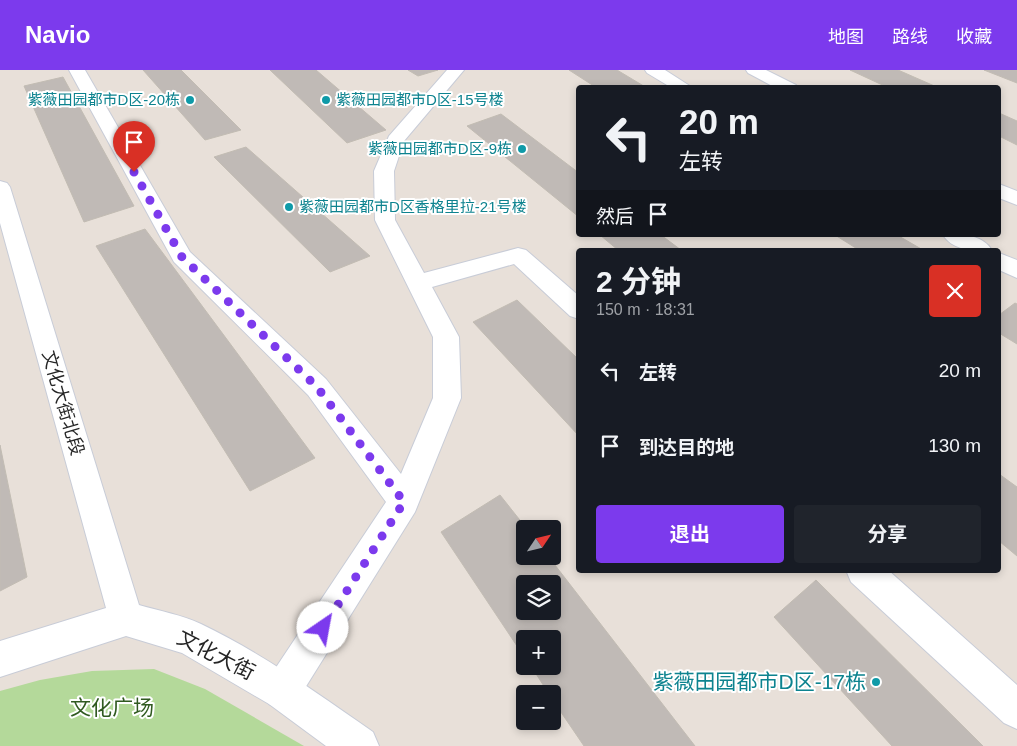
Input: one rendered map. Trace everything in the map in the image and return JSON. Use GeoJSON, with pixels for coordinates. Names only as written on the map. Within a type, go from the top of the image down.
{"type":"FeatureCollection","features":[{"type":"Feature","properties":{"kind":"street"},"geometry":{"type":"LineString","coordinates":[[77,70],[182,257],[317,387],[404,502]]}},
{"type":"Feature","properties":{"kind":"street"},"geometry":{"type":"LineString","coordinates":[[282,691],[404,502],[447,398],[446,337],[385,220],[384,170],[395,140],[456,70]]}},
{"type":"Feature","properties":{"kind":"street"},"geometry":{"type":"LineString","coordinates":[[653,70],[680,85]]}},
{"type":"Feature","properties":{"kind":"street"},"geometry":{"type":"LineString","coordinates":[[754,70],[784,85]]}},
{"type":"Feature","properties":{"kind":"street","name":"文化大街北段"},"geometry":{"type":"LineString","coordinates":[[0,187],[126,619]]}},
{"type":"Feature","properties":{"kind":"street"},"geometry":{"type":"LineString","coordinates":[[1001,191],[1017,199]]}},
{"type":"Feature","properties":{"kind":"street"},"geometry":{"type":"LineString","coordinates":[[958,237],[977,248]]}},
{"type":"Feature","properties":{"kind":"street"},"geometry":{"type":"LineString","coordinates":[[417,283],[518,255],[576,307]]}},
{"type":"Feature","properties":{"kind":"street"},"geometry":{"type":"LineString","coordinates":[[1001,261],[1017,270]]}},
{"type":"Feature","properties":{"kind":"street"},"geometry":{"type":"LineString","coordinates":[[866,573],[1017,710]]}},
{"type":"Feature","properties":{"kind":"street"},"geometry":{"type":"LineString","coordinates":[[0,658],[126,619]]}},
{"type":"Feature","properties":{"kind":"street","name":"文化大街"},"geometry":{"type":"LineString","coordinates":[[126,619],[189,638],[282,691],[359,746]]}},
{"type":"Feature","properties":{"kind":"green space","name":"文化广场"},"geometry":{"type":"Polygon","coordinates":[[[154,669],[205,689],[304,746],[0,746],[0,691],[40,680],[92,671],[154,669]]]}},
{"type":"Feature","properties":{"kind":"building","name":"紫薇田园都市D区-20栋"},"geometry":{"type":"Polygon","coordinates":[[[143,70],[181,70],[241,130],[205,140],[143,70]]]}},
{"type":"Feature","properties":{"kind":"building","name":"紫薇田园都市D区-15号楼"},"geometry":{"type":"Polygon","coordinates":[[[270,70],[316,70],[386,130],[347,143],[270,70]]]}},
{"type":"Feature","properties":{"kind":"building"},"geometry":{"type":"Polygon","coordinates":[[[408,70],[438,70],[418,76],[408,70]]]}},
{"type":"Feature","properties":{"kind":"building"},"geometry":{"type":"Polygon","coordinates":[[[569,70],[617,70],[642,85],[592,85],[569,70]]]}},
{"type":"Feature","properties":{"kind":"building"},"geometry":{"type":"Polygon","coordinates":[[[850,70],[898,70],[932,85],[882,85],[850,70]]]}},
{"type":"Feature","properties":{"kind":"building"},"geometry":{"type":"Polygon","coordinates":[[[984,70],[1017,70],[1017,83],[984,70]]]}},
{"type":"Feature","properties":{"kind":"building"},"geometry":{"type":"Polygon","coordinates":[[[63,77],[134,206],[84,222],[24,86],[63,77]]]}},
{"type":"Feature","properties":{"kind":"building","name":"紫薇田园都市D区-9栋"},"geometry":{"type":"Polygon","coordinates":[[[501,114],[576,171],[576,215],[467,126],[501,114]]]}},
{"type":"Feature","properties":{"kind":"building"},"geometry":{"type":"Polygon","coordinates":[[[1001,114],[1017,121],[1017,145],[1001,137],[1001,114]]]}},
{"type":"Feature","properties":{"kind":"building","name":"紫薇田园都市D区香格里拉-21号楼"},"geometry":{"type":"Polygon","coordinates":[[[246,147],[370,256],[330,272],[214,157],[246,147]]]}},
{"type":"Feature","properties":{"kind":"building"},"geometry":{"type":"Polygon","coordinates":[[[145,229],[315,458],[250,491],[96,246],[145,229]]]}},
{"type":"Feature","properties":{"kind":"building"},"geometry":{"type":"Polygon","coordinates":[[[602,237],[664,237],[678,248],[616,248],[602,237]]]}},
{"type":"Feature","properties":{"kind":"building"},"geometry":{"type":"Polygon","coordinates":[[[838,237],[900,237],[920,248],[856,248],[838,237]]]}},
{"type":"Feature","properties":{"kind":"building"},"geometry":{"type":"Polygon","coordinates":[[[517,300],[576,357],[576,433],[473,322],[517,300]]]}},
{"type":"Feature","properties":{"kind":"building"},"geometry":{"type":"Polygon","coordinates":[[[1015,303],[1017,304],[1017,344],[1001,334],[1001,314],[1015,303]]]}},
{"type":"Feature","properties":{"kind":"building"},"geometry":{"type":"Polygon","coordinates":[[[0,445],[27,577],[0,591],[0,445]]]}},
{"type":"Feature","properties":{"kind":"building"},"geometry":{"type":"Polygon","coordinates":[[[1001,475],[1017,487],[1017,556],[1001,543],[1001,475]]]}},
{"type":"Feature","properties":{"kind":"building"},"geometry":{"type":"Polygon","coordinates":[[[500,495],[520,520],[516,520],[516,565],[555,565],[695,746],[584,746],[561,712],[561,685],[543,685],[537,675],[561,675],[561,630],[516,630],[516,644],[441,532],[500,495]]]}},
{"type":"Feature","properties":{"kind":"building","name":"紫薇田园都市D区-17栋"},"geometry":{"type":"Polygon","coordinates":[[[816,580],[983,746],[892,746],[774,617],[816,580]]]}},
{"type":"Feature","properties":{"kind":"place","name":"紫薇田园都市D区-20栋"},"geometry":{"type":"Point","coordinates":[190,100]}},
{"type":"Feature","properties":{"kind":"place","name":"紫薇田园都市D区-15号楼"},"geometry":{"type":"Point","coordinates":[326,100]}},
{"type":"Feature","properties":{"kind":"place","name":"紫薇田园都市D区-9栋"},"geometry":{"type":"Point","coordinates":[522,149]}},
{"type":"Feature","properties":{"kind":"place","name":"紫薇田园都市D区香格里拉-21号楼"},"geometry":{"type":"Point","coordinates":[289,207]}},
{"type":"Feature","properties":{"kind":"place","name":"紫薇田园都市D区-17栋"},"geometry":{"type":"Point","coordinates":[876,682]}},
{"type":"Feature","properties":{"kind":"route"},"geometry":{"type":"LineString","coordinates":[[134,172],[182,257],[317,387],[404,502],[323,628]]}}]}
